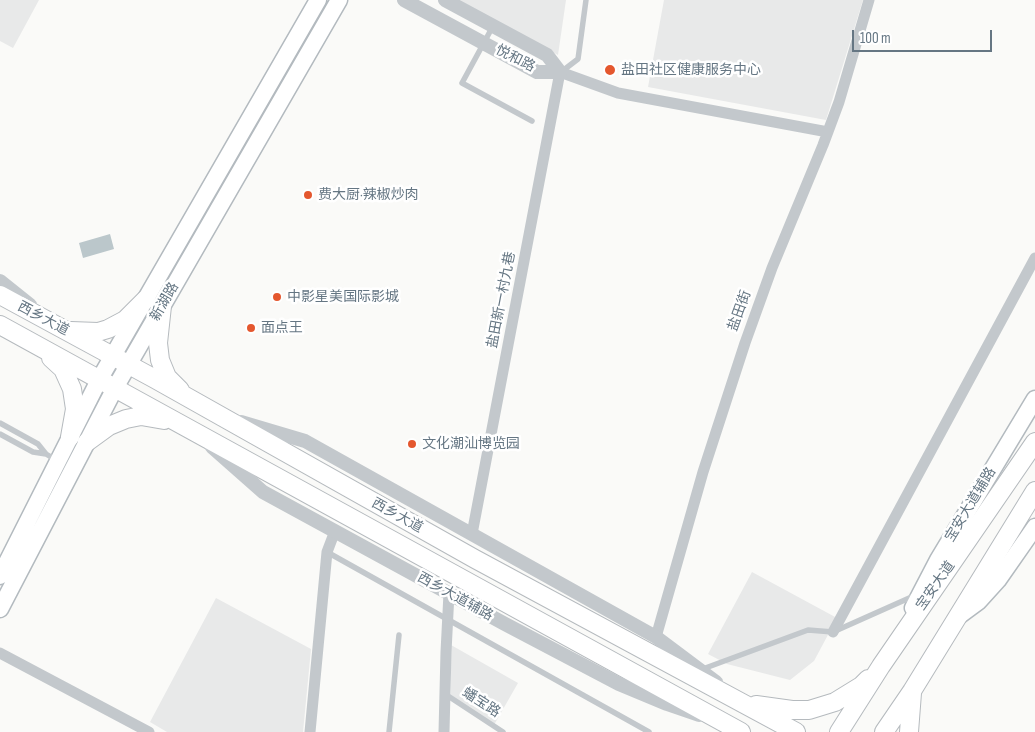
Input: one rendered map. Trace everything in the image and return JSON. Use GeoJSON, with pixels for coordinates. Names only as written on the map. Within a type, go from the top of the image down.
{"type":"FeatureCollection","features":[{"type":"Feature","properties":{"kind":"main road","name":"新湖路"},"geometry":{"type":"LineString","coordinates":[[0,609],[128,365],[154,302],[318,0]]}},
{"type":"Feature","properties":{"kind":"main road","name":"新湖路"},"geometry":{"type":"LineString","coordinates":[[0,576],[52,457],[70,438],[113,356],[154,302],[339,0]]}},
{"type":"Feature","properties":{"kind":"main road","name":"西乡大道"},"geometry":{"type":"LineString","coordinates":[[0,295],[113,356],[475,559],[697,673],[742,702],[796,732]]}},
{"type":"Feature","properties":{"kind":"main road"},"geometry":{"type":"LineString","coordinates":[[59,327],[98,332],[125,320],[154,302],[160,360],[167,377],[189,399]]}},
{"type":"Feature","properties":{"kind":"main road","name":"西乡大道"},"geometry":{"type":"LineString","coordinates":[[1,326],[737,731]]}},
{"type":"Feature","properties":{"kind":"main road"},"geometry":{"type":"LineString","coordinates":[[42,348],[63,369],[72,389],[75,409],[70,438]]}},
{"type":"Feature","properties":{"kind":"main road","name":"宝安大道辅路"},"geometry":{"type":"LineString","coordinates":[[881,666],[938,560],[1035,399]]}},
{"type":"Feature","properties":{"kind":"main road"},"geometry":{"type":"LineString","coordinates":[[87,442],[109,426],[126,419],[141,416],[181,424]]}},
{"type":"Feature","properties":{"kind":"main road","name":"宝安大道"},"geometry":{"type":"LineString","coordinates":[[839,732],[881,666],[1035,442]]}},
{"type":"Feature","properties":{"kind":"main road"},"geometry":{"type":"LineString","coordinates":[[884,732],[912,691],[1035,491]]}},
{"type":"Feature","properties":{"kind":"main road"},"geometry":{"type":"LineString","coordinates":[[958,616],[979,601],[998,580],[1035,526]]}},
{"type":"Feature","properties":{"kind":"main road"},"geometry":{"type":"LineString","coordinates":[[742,702],[792,710],[815,708],[835,702],[861,686],[881,666]]}},
{"type":"Feature","properties":{"kind":"main road"},"geometry":{"type":"LineString","coordinates":[[909,732],[912,691]]}},
{"type":"Feature","properties":{"kind":"street","name":"悦和路"},"geometry":{"type":"LineString","coordinates":[[404,0],[537,72],[560,72]]}},
{"type":"Feature","properties":{"kind":"street","name":"悦和路"},"geometry":{"type":"LineString","coordinates":[[445,0],[547,55],[560,72]]}},
{"type":"Feature","properties":{"kind":"street","name":"盐田街"},"geometry":{"type":"LineString","coordinates":[[656,637],[703,472],[745,343],[772,268],[839,102],[869,0]]}},
{"type":"Feature","properties":{"kind":"street"},"geometry":{"type":"LineString","coordinates":[[560,72],[618,93],[828,132]]}},
{"type":"Feature","properties":{"kind":"street","name":"盐田新一村九巷"},"geometry":{"type":"LineString","coordinates":[[472,534],[560,72]]}},
{"type":"Feature","properties":{"kind":"street"},"geometry":{"type":"LineString","coordinates":[[833,632],[1035,258]]}},
{"type":"Feature","properties":{"kind":"street"},"geometry":{"type":"LineString","coordinates":[[0,281],[59,327]]}},
{"type":"Feature","properties":{"kind":"street"},"geometry":{"type":"LineString","coordinates":[[218,415],[305,441],[656,637],[697,673]]}},
{"type":"Feature","properties":{"kind":"street","name":"西乡大道辅路"},"geometry":{"type":"LineString","coordinates":[[196,433],[263,492],[619,684],[737,731]]}},
{"type":"Feature","properties":{"kind":"street"},"geometry":{"type":"LineString","coordinates":[[310,732],[326,552],[335,531]]}},
{"type":"Feature","properties":{"kind":"street"},"geometry":{"type":"LineString","coordinates":[[444,732],[449,593]]}},
{"type":"Feature","properties":{"kind":"street"},"geometry":{"type":"LineString","coordinates":[[0,653],[150,732]]}},
{"type":"Feature","properties":{"kind":"lane"},"geometry":{"type":"LineString","coordinates":[[560,72],[578,60],[586,0]]}},
{"type":"Feature","properties":{"kind":"lane"},"geometry":{"type":"LineString","coordinates":[[493,26],[462,83],[532,121]]}},
{"type":"Feature","properties":{"kind":"lane"},"geometry":{"type":"LineString","coordinates":[[0,423],[38,444],[52,457]]}},
{"type":"Feature","properties":{"kind":"lane"},"geometry":{"type":"LineString","coordinates":[[0,434],[33,452],[52,457]]}},
{"type":"Feature","properties":{"kind":"lane"},"geometry":{"type":"LineString","coordinates":[[326,552],[649,732]]}},
{"type":"Feature","properties":{"kind":"lane"},"geometry":{"type":"LineString","coordinates":[[697,673],[808,630],[833,632],[921,593]]}},
{"type":"Feature","properties":{"kind":"lane"},"geometry":{"type":"LineString","coordinates":[[389,732],[399,635]]}},
{"type":"Feature","properties":{"kind":"lane","name":"蟠宝路"},"geometry":{"type":"LineString","coordinates":[[445,694],[502,732]]}},
{"type":"Feature","properties":{"kind":"shaded area"},"geometry":{"type":"Polygon","coordinates":[[[0,0],[39,0],[13,48],[0,41],[0,0]]]}},
{"type":"Feature","properties":{"kind":"shaded area"},"geometry":{"type":"Polygon","coordinates":[[[459,0],[566,0],[558,55],[459,0]]]}},
{"type":"Feature","properties":{"kind":"shaded area"},"geometry":{"type":"Polygon","coordinates":[[[664,0],[863,0],[826,120],[648,87],[664,0]]]}},
{"type":"Feature","properties":{"kind":"shaded area"},"geometry":{"type":"Polygon","coordinates":[[[110,234],[114,249],[83,258],[79,243],[110,234]]]}},
{"type":"Feature","properties":{"kind":"shaded area"},"geometry":{"type":"Polygon","coordinates":[[[752,572],[837,618],[814,661],[790,680],[727,664],[708,654],[752,572]]]}},
{"type":"Feature","properties":{"kind":"shaded area"},"geometry":{"type":"Polygon","coordinates":[[[216,598],[311,649],[303,732],[167,732],[150,722],[216,598]]]}},
{"type":"Feature","properties":{"kind":"shaded area"},"geometry":{"type":"Polygon","coordinates":[[[451,645],[518,683],[494,725],[451,697],[451,645]]]}},
{"type":"Feature","properties":{"kind":"place","name":"盐田社区健康服务中心"},"geometry":{"type":"Point","coordinates":[610,70]}},
{"type":"Feature","properties":{"kind":"place","name":"费大厨·辣椒炒肉"},"geometry":{"type":"Point","coordinates":[308,195]}},
{"type":"Feature","properties":{"kind":"place","name":"中影星美国际影城"},"geometry":{"type":"Point","coordinates":[277,297]}},
{"type":"Feature","properties":{"kind":"place","name":"面点王"},"geometry":{"type":"Point","coordinates":[251,328]}},
{"type":"Feature","properties":{"kind":"place","name":"文化潮汕博览园"},"geometry":{"type":"Point","coordinates":[412,444]}}]}
